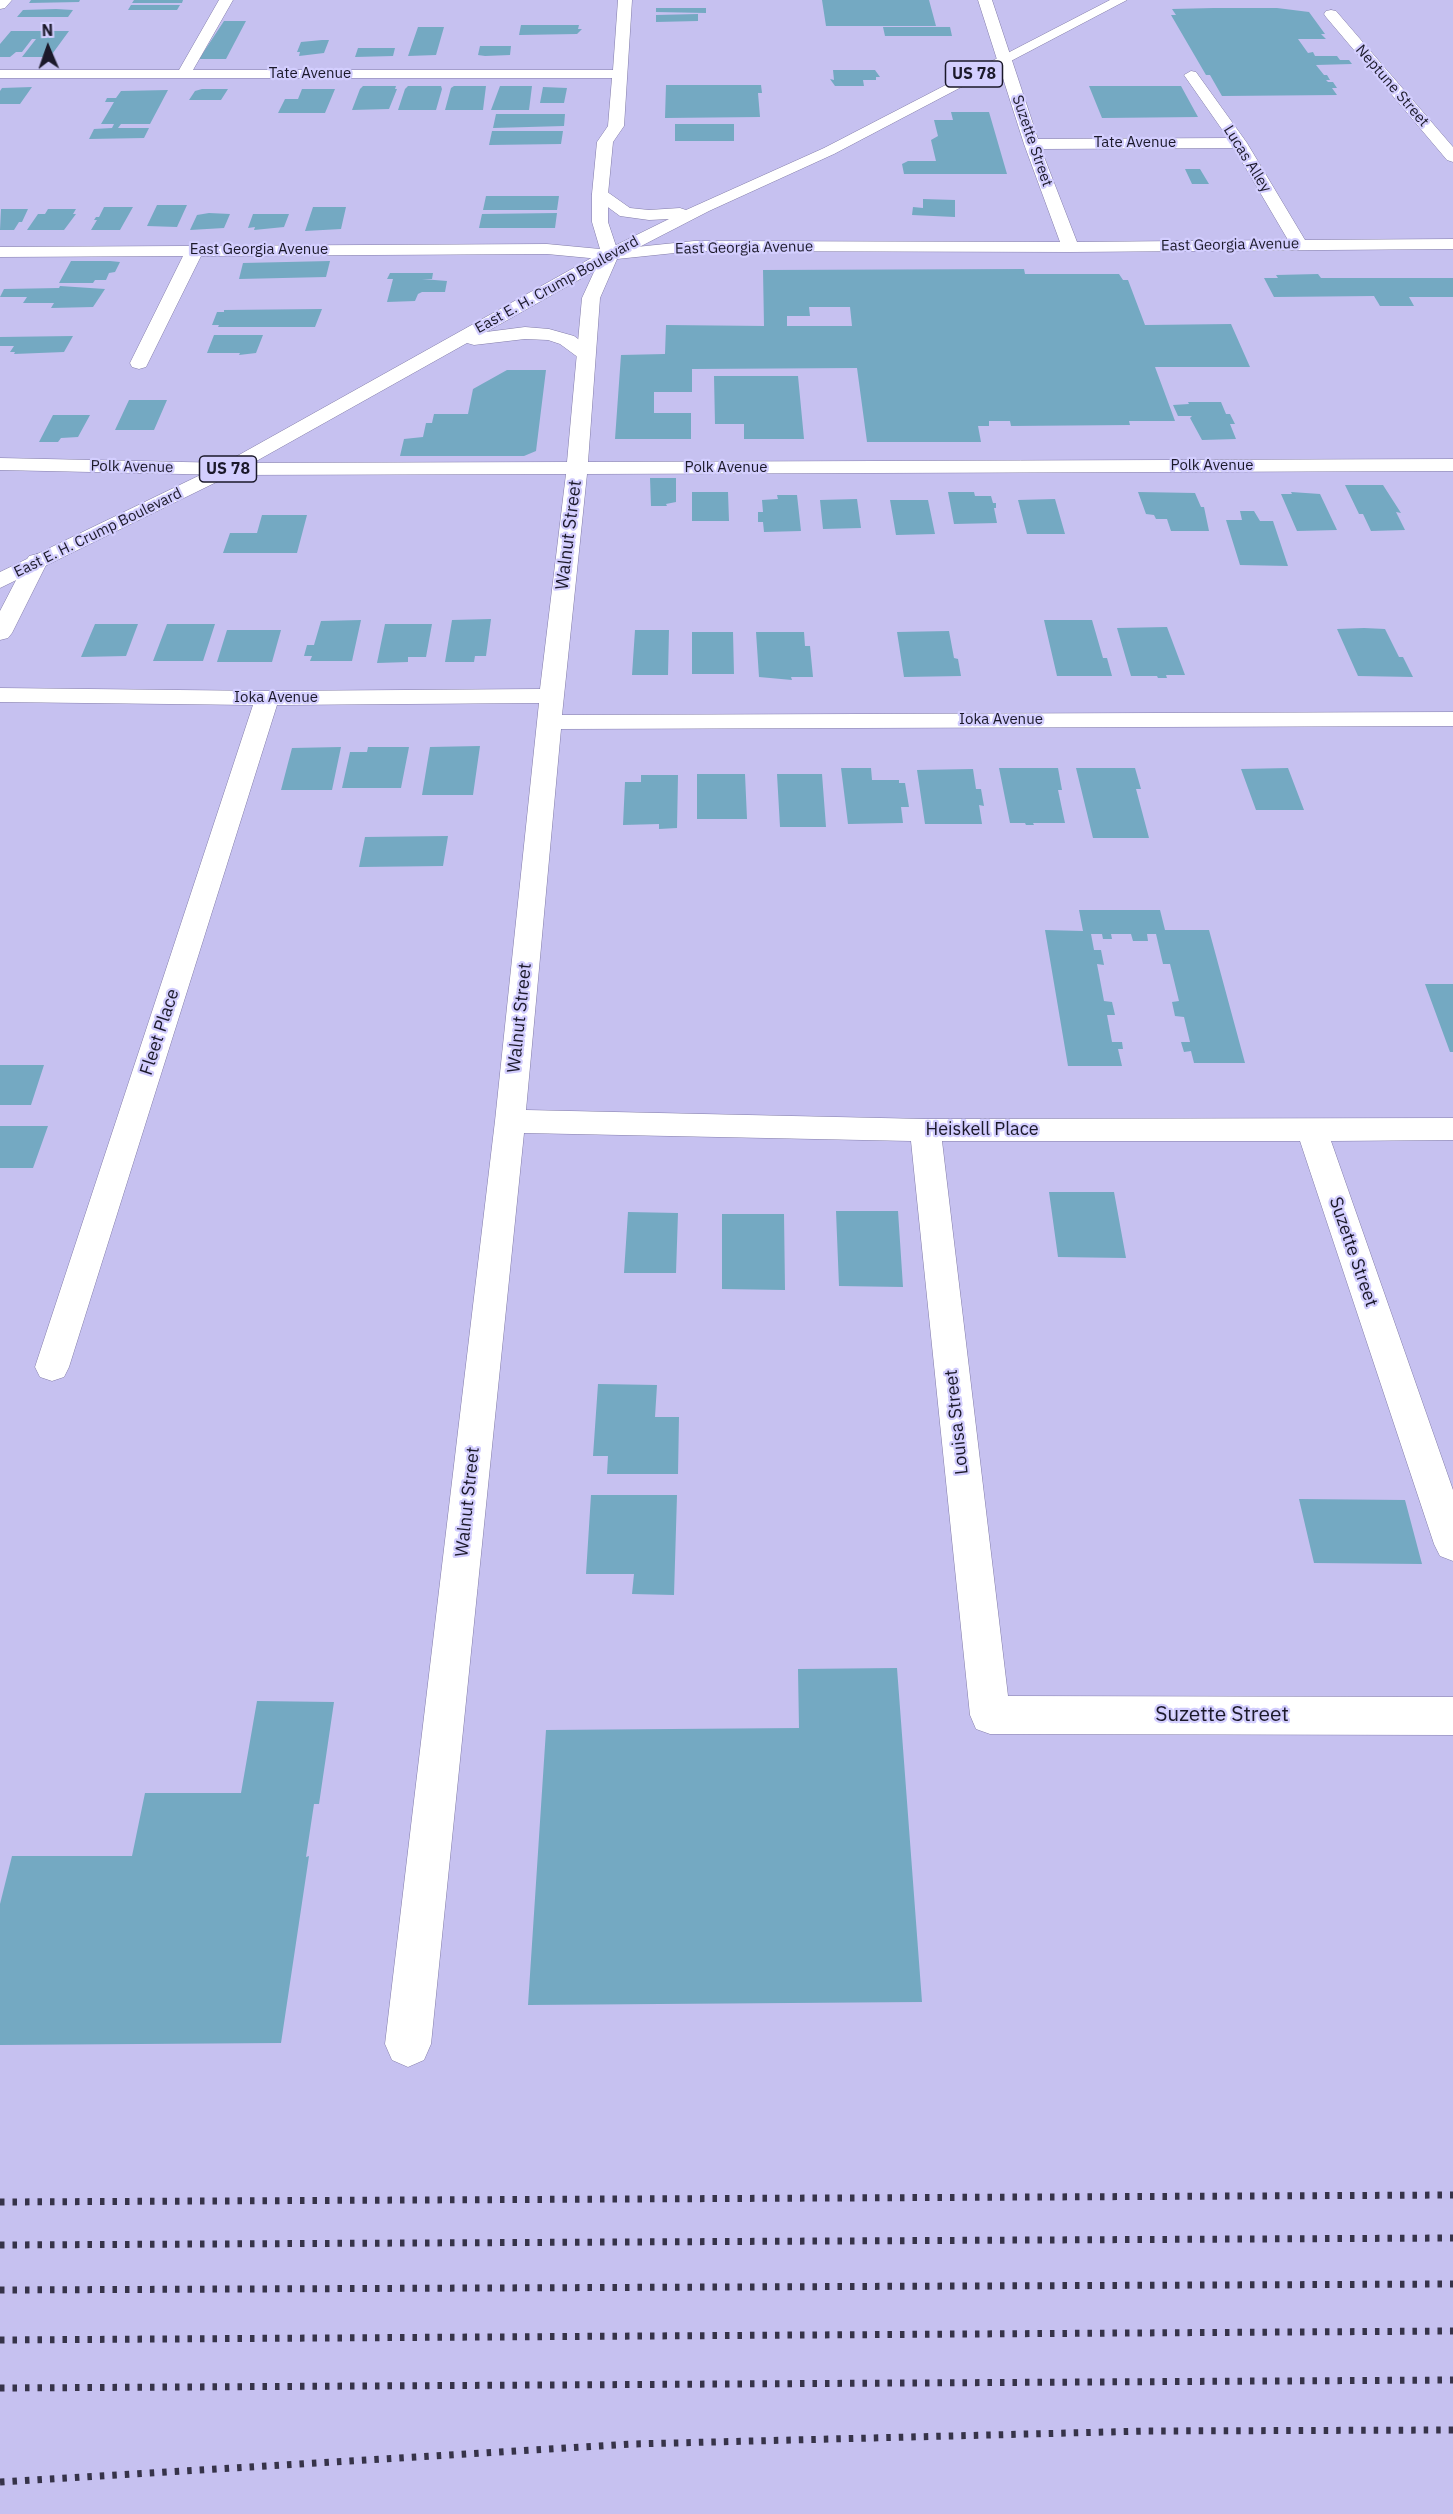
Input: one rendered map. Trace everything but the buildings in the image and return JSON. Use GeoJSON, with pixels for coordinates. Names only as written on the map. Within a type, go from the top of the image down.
{"type":"FeatureCollection","features":[{"type":"Feature","properties":{"kind":"street"},"geometry":{"type":"LineString","coordinates":[[0,5],[5,0]]}},
{"type":"Feature","properties":{"kind":"street"},"geometry":{"type":"LineString","coordinates":[[184,73],[226,0]]}},
{"type":"Feature","properties":{"kind":"street"},"geometry":{"type":"LineString","coordinates":[[610,255],[600,222],[600,194],[605,142],[616,126],[626,0]]}},
{"type":"Feature","properties":{"kind":"street","name":"Suzette Street"},"geometry":{"type":"LineString","coordinates":[[985,0],[1032,144],[1070,247]]}},
{"type":"Feature","properties":{"kind":"street","name":"East E. H. Crump Boulevard"},"geometry":{"type":"LineString","coordinates":[[0,581],[228,469],[610,255],[703,208],[829,151],[1120,0]]}},
{"type":"Feature","properties":{"kind":"street","name":"Neptune Street"},"geometry":{"type":"LineString","coordinates":[[1330,14],[1453,157]]}},
{"type":"Feature","properties":{"kind":"street","name":"Tate Avenue"},"geometry":{"type":"LineString","coordinates":[[0,74],[620,74]]}},
{"type":"Feature","properties":{"kind":"street","name":"Lucas Alley"},"geometry":{"type":"LineString","coordinates":[[1191,75],[1239,143],[1299,244]]}},
{"type":"Feature","properties":{"kind":"street","name":"Tate Avenue"},"geometry":{"type":"LineString","coordinates":[[1032,144],[1239,143]]}},
{"type":"Feature","properties":{"kind":"street"},"geometry":{"type":"LineString","coordinates":[[600,194],[618,209],[636,215],[681,213],[703,208]]}},
{"type":"Feature","properties":{"kind":"street","name":"East Georgia Avenue"},"geometry":{"type":"LineString","coordinates":[[0,252],[547,249],[610,255],[694,246],[1070,247],[1453,244]]}},
{"type":"Feature","properties":{"kind":"street"},"geometry":{"type":"LineString","coordinates":[[139,363],[195,250]]}},
{"type":"Feature","properties":{"kind":"street","name":"Walnut Street"},"geometry":{"type":"LineString","coordinates":[[408,2044],[510,1121],[577,469],[591,298],[610,255]]}},
{"type":"Feature","properties":{"kind":"street"},"geometry":{"type":"LineString","coordinates":[[448,345],[485,336],[525,333],[549,335],[567,340],[586,354]]}},
{"type":"Feature","properties":{"kind":"street","name":"Polk Avenue"},"geometry":{"type":"LineString","coordinates":[[0,464],[228,469],[1453,465]]}},
{"type":"Feature","properties":{"kind":"street"},"geometry":{"type":"LineString","coordinates":[[0,633],[37,561]]}},
{"type":"Feature","properties":{"kind":"street","name":"Ioka Avenue"},"geometry":{"type":"LineString","coordinates":[[0,695],[267,698],[551,709],[1453,718]]}},
{"type":"Feature","properties":{"kind":"street","name":"Fleet Place"},"geometry":{"type":"LineString","coordinates":[[52,1367],[267,698]]}},
{"type":"Feature","properties":{"kind":"street","name":"Heiskell Place"},"geometry":{"type":"LineString","coordinates":[[510,1121],[925,1130],[1453,1129]]}},
{"type":"Feature","properties":{"kind":"street","name":"Louisa Street"},"geometry":{"type":"LineString","coordinates":[[925,1130],[990,1715]]}},
{"type":"Feature","properties":{"kind":"street","name":"Suzette Street"},"geometry":{"type":"LineString","coordinates":[[1312,1130],[1453,1544]]}},
{"type":"Feature","properties":{"kind":"street","name":"Suzette Street"},"geometry":{"type":"LineString","coordinates":[[990,1715],[1453,1716]]}},
{"type":"Feature","properties":{"kind":"railway"},"geometry":{"type":"LineString","coordinates":[[0,2202],[1453,2195]]}},
{"type":"Feature","properties":{"kind":"railway"},"geometry":{"type":"LineString","coordinates":[[0,2245],[1453,2238]]}},
{"type":"Feature","properties":{"kind":"railway"},"geometry":{"type":"LineString","coordinates":[[0,2290],[1453,2284]]}},
{"type":"Feature","properties":{"kind":"railway"},"geometry":{"type":"LineString","coordinates":[[0,2340],[1453,2331]]}},
{"type":"Feature","properties":{"kind":"railway"},"geometry":{"type":"LineString","coordinates":[[0,2388],[1453,2380]]}},
{"type":"Feature","properties":{"kind":"railway"},"geometry":{"type":"LineString","coordinates":[[0,2482],[634,2444],[1147,2431],[1453,2430]]}}]}
